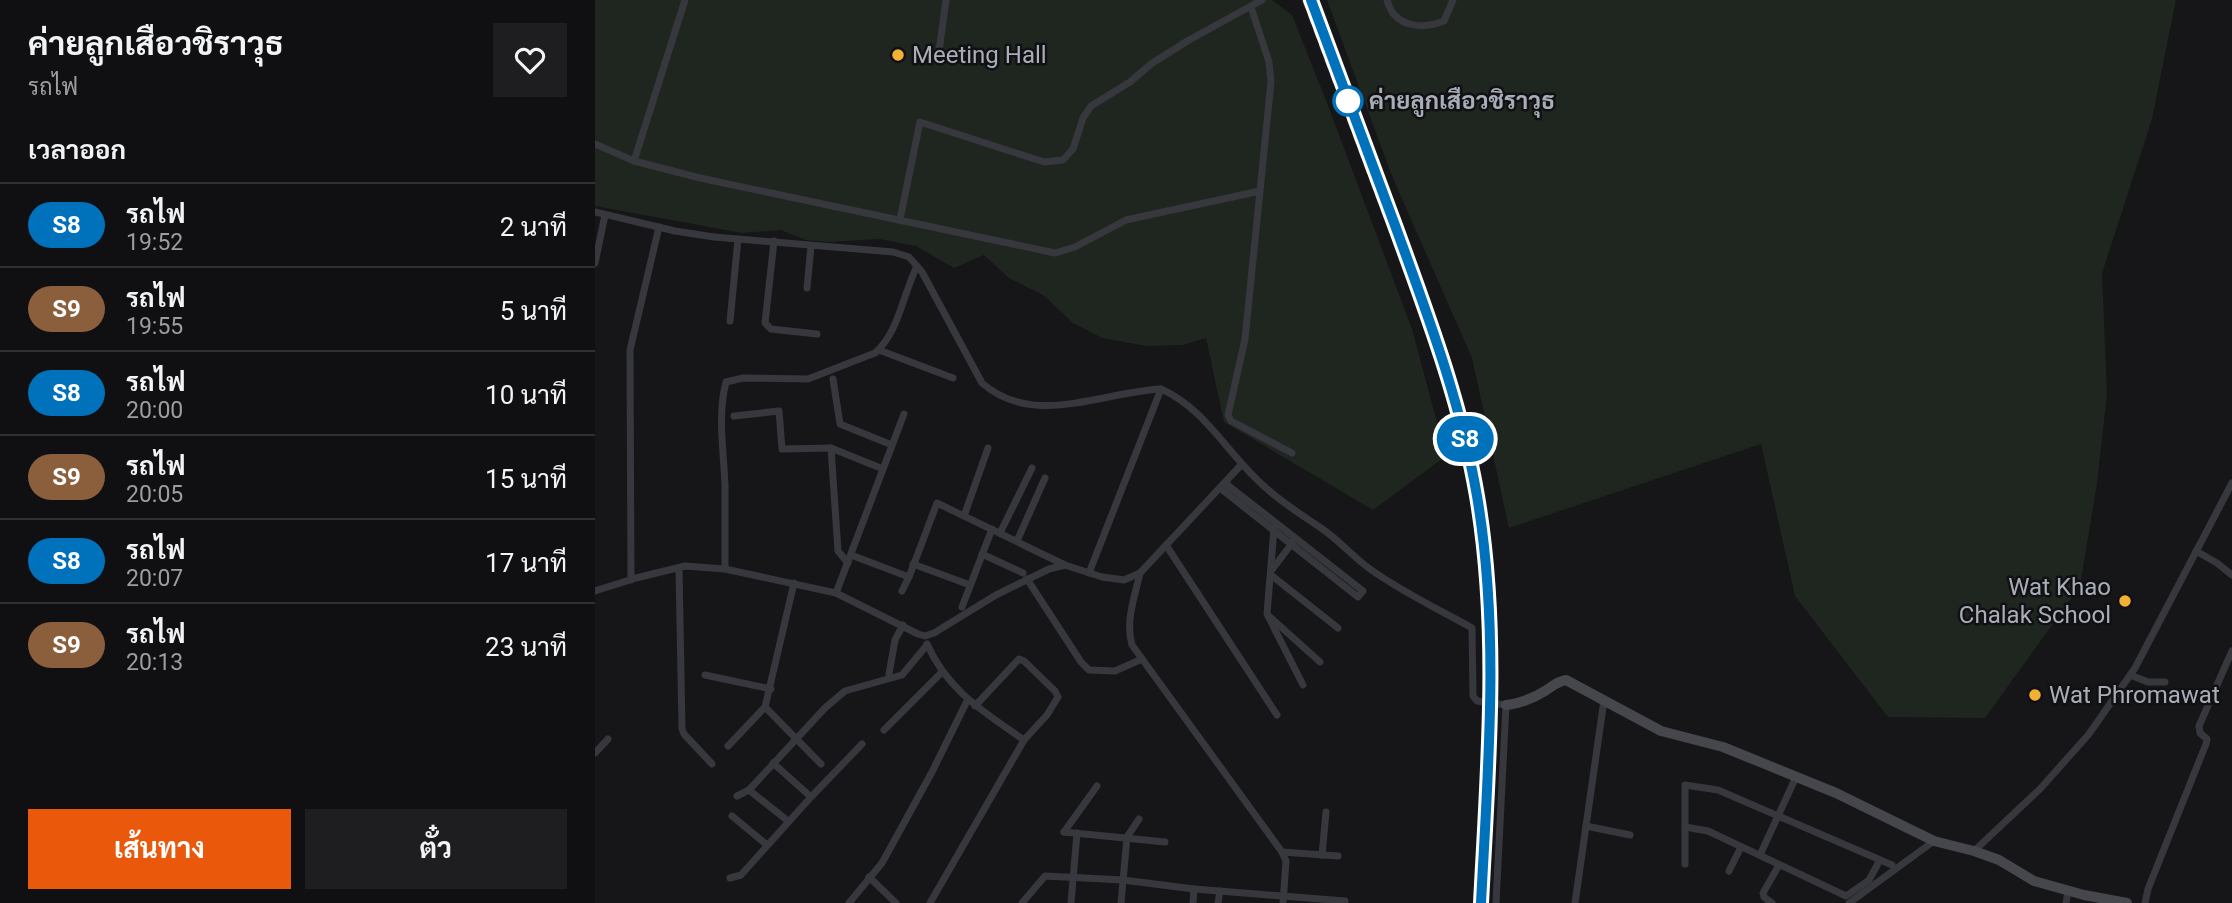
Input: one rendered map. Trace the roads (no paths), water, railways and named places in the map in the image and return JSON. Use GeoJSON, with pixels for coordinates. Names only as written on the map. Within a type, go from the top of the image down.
{"type":"FeatureCollection","features":[{"type":"Feature","properties":{"kind":"street"},"geometry":{"type":"LineString","coordinates":[[634,161],[685,0]]}},
{"type":"Feature","properties":{"kind":"street"},"geometry":{"type":"LineString","coordinates":[[939,51],[946,0]]}},
{"type":"Feature","properties":{"kind":"street"},"geometry":{"type":"LineString","coordinates":[[900,219],[920,121],[1044,162],[1063,160],[1073,149],[1083,118],[1091,106],[1189,40],[1261,0]]}},
{"type":"Feature","properties":{"kind":"street"},"geometry":{"type":"LineString","coordinates":[[1387,0],[1390,11],[1399,20],[1430,27],[1444,21],[1453,0]]}},
{"type":"Feature","properties":{"kind":"street"},"geometry":{"type":"LineString","coordinates":[[1251,7],[1271,71],[1245,339],[1228,415],[1231,421],[1292,453]]}},
{"type":"Feature","properties":{"kind":"street"},"geometry":{"type":"LineString","coordinates":[[595,144],[634,161],[700,178],[1055,253],[1075,247],[1126,220],[1260,191]]}},
{"type":"Feature","properties":{"kind":"street"},"geometry":{"type":"LineString","coordinates":[[595,212],[659,227],[737,239],[893,252],[909,257],[951,324],[982,383],[993,392],[1025,405],[1051,406],[1161,389],[1177,396],[1201,417],[1265,488],[1324,530],[1369,569],[1403,591],[1472,628],[1473,696],[1478,701],[1516,704],[1544,691],[1556,682],[1566,680],[1661,731],[1723,747],[1836,793],[1934,841],[1999,860],[2033,881],[2094,900],[2125,903]]}},
{"type":"Feature","properties":{"kind":"street"},"geometry":{"type":"LineString","coordinates":[[595,263],[605,215]]}},
{"type":"Feature","properties":{"kind":"street"},"geometry":{"type":"LineString","coordinates":[[631,580],[629,366],[659,227]]}},
{"type":"Feature","properties":{"kind":"street"},"geometry":{"type":"LineString","coordinates":[[730,321],[737,239]]}},
{"type":"Feature","properties":{"kind":"street"},"geometry":{"type":"LineString","coordinates":[[774,242],[765,316],[767,327],[817,334]]}},
{"type":"Feature","properties":{"kind":"street"},"geometry":{"type":"LineString","coordinates":[[807,288],[811,246]]}},
{"type":"Feature","properties":{"kind":"street"},"geometry":{"type":"LineString","coordinates":[[725,569],[725,485],[721,437],[726,383],[743,378],[808,379],[875,353],[893,327],[917,266]]}},
{"type":"Feature","properties":{"kind":"street"},"geometry":{"type":"LineString","coordinates":[[879,350],[953,378]]}},
{"type":"Feature","properties":{"kind":"street"},"geometry":{"type":"LineString","coordinates":[[833,379],[840,424],[893,445]]}},
{"type":"Feature","properties":{"kind":"street"},"geometry":{"type":"LineString","coordinates":[[1089,573],[1161,389]]}},
{"type":"Feature","properties":{"kind":"street"},"geometry":{"type":"LineString","coordinates":[[734,416],[779,411],[782,450],[831,448],[883,469]]}},
{"type":"Feature","properties":{"kind":"street"},"geometry":{"type":"LineString","coordinates":[[836,593],[904,414]]}},
{"type":"Feature","properties":{"kind":"street"},"geometry":{"type":"LineString","coordinates":[[831,448],[838,551],[849,559],[909,577]]}},
{"type":"Feature","properties":{"kind":"street"},"geometry":{"type":"LineString","coordinates":[[964,516],[988,448]]}},
{"type":"Feature","properties":{"kind":"street"},"geometry":{"type":"LineString","coordinates":[[902,592],[937,503],[1065,565],[1124,580],[1140,573],[1242,464]]}},
{"type":"Feature","properties":{"kind":"street"},"geometry":{"type":"LineString","coordinates":[[1000,533],[1032,468]]}},
{"type":"Feature","properties":{"kind":"street"},"geometry":{"type":"LineString","coordinates":[[1017,541],[1045,478]]}},
{"type":"Feature","properties":{"kind":"street"},"geometry":{"type":"LineString","coordinates":[[1975,851],[2040,789],[2089,734],[2130,675],[2232,483]]}},
{"type":"Feature","properties":{"kind":"street"},"geometry":{"type":"LineString","coordinates":[[1223,485],[1331,571]]}},
{"type":"Feature","properties":{"kind":"street"},"geometry":{"type":"LineString","coordinates":[[1275,527],[1267,614],[1303,685]]}},
{"type":"Feature","properties":{"kind":"street"},"geometry":{"type":"LineString","coordinates":[[962,607],[992,529]]}},
{"type":"Feature","properties":{"kind":"street"},"geometry":{"type":"LineString","coordinates":[[1271,573],[1294,541]]}},
{"type":"Feature","properties":{"kind":"street"},"geometry":{"type":"LineString","coordinates":[[1166,545],[1277,715]]}},
{"type":"Feature","properties":{"kind":"street"},"geometry":{"type":"LineString","coordinates":[[2196,551],[2232,575]]}},
{"type":"Feature","properties":{"kind":"street"},"geometry":{"type":"LineString","coordinates":[[982,554],[1025,576],[1081,662],[1089,670],[1115,671],[1142,659]]}},
{"type":"Feature","properties":{"kind":"street"},"geometry":{"type":"LineString","coordinates":[[913,564],[970,585]]}},
{"type":"Feature","properties":{"kind":"street"},"geometry":{"type":"LineString","coordinates":[[595,591],[679,568],[725,569],[836,593],[925,636],[1025,576],[1065,565]]}},
{"type":"Feature","properties":{"kind":"street"},"geometry":{"type":"LineString","coordinates":[[679,568],[682,729],[712,764]]}},
{"type":"Feature","properties":{"kind":"street"},"geometry":{"type":"LineString","coordinates":[[1140,573],[1129,621],[1132,645],[1282,852],[1286,861],[1283,899]]}},
{"type":"Feature","properties":{"kind":"street"},"geometry":{"type":"LineString","coordinates":[[1271,573],[1338,628]]}},
{"type":"Feature","properties":{"kind":"street"},"geometry":{"type":"LineString","coordinates":[[728,747],[765,707],[794,583]]}},
{"type":"Feature","properties":{"kind":"street"},"geometry":{"type":"LineString","coordinates":[[1267,614],[1320,662]]}},
{"type":"Feature","properties":{"kind":"street"},"geometry":{"type":"LineString","coordinates":[[889,674],[895,640],[903,625]]}},
{"type":"Feature","properties":{"kind":"street"},"geometry":{"type":"LineString","coordinates":[[925,636],[927,646],[942,672],[967,701],[1024,740]]}},
{"type":"Feature","properties":{"kind":"street"},"geometry":{"type":"LineString","coordinates":[[737,796],[750,790],[845,691],[902,675],[927,646]]}},
{"type":"Feature","properties":{"kind":"street"},"geometry":{"type":"LineString","coordinates":[[2145,903],[2148,889],[2206,744],[2207,740],[2200,733],[2199,726],[2232,651]]}},
{"type":"Feature","properties":{"kind":"street"},"geometry":{"type":"LineString","coordinates":[[930,903],[1024,740],[1047,715],[1058,697],[1055,691],[1019,659],[975,706]]}},
{"type":"Feature","properties":{"kind":"street"},"geometry":{"type":"LineString","coordinates":[[884,730],[942,672]]}},
{"type":"Feature","properties":{"kind":"street"},"geometry":{"type":"LineString","coordinates":[[2130,675],[2148,682],[2165,682]]}},
{"type":"Feature","properties":{"kind":"street"},"geometry":{"type":"LineString","coordinates":[[705,676],[771,688]]}},
{"type":"Feature","properties":{"kind":"street"},"geometry":{"type":"LineString","coordinates":[[1575,903],[1604,700]]}},
{"type":"Feature","properties":{"kind":"street"},"geometry":{"type":"LineString","coordinates":[[849,903],[882,863],[967,701]]}},
{"type":"Feature","properties":{"kind":"street"},"geometry":{"type":"LineString","coordinates":[[1496,903],[1506,705]]}},
{"type":"Feature","properties":{"kind":"street"},"geometry":{"type":"LineString","coordinates":[[765,707],[821,764]]}},
{"type":"Feature","properties":{"kind":"street"},"geometry":{"type":"LineString","coordinates":[[595,753],[608,740]]}},
{"type":"Feature","properties":{"kind":"street"},"geometry":{"type":"LineString","coordinates":[[730,878],[741,875],[788,821],[862,744]]}},
{"type":"Feature","properties":{"kind":"street"},"geometry":{"type":"LineString","coordinates":[[773,764],[811,797]]}},
{"type":"Feature","properties":{"kind":"street"},"geometry":{"type":"LineString","coordinates":[[1759,855],[1796,777]]}},
{"type":"Feature","properties":{"kind":"street"},"geometry":{"type":"LineString","coordinates":[[1685,864],[1685,785],[1718,790],[1892,865]]}},
{"type":"Feature","properties":{"kind":"street"},"geometry":{"type":"LineString","coordinates":[[1097,786],[1064,832],[1165,842]]}},
{"type":"Feature","properties":{"kind":"street"},"geometry":{"type":"LineString","coordinates":[[750,790],[788,821]]}},
{"type":"Feature","properties":{"kind":"street"},"geometry":{"type":"LineString","coordinates":[[1322,855],[1326,812]]}},
{"type":"Feature","properties":{"kind":"street"},"geometry":{"type":"LineString","coordinates":[[732,816],[767,845]]}},
{"type":"Feature","properties":{"kind":"street"},"geometry":{"type":"LineString","coordinates":[[1121,903],[1127,837],[1139,819]]}},
{"type":"Feature","properties":{"kind":"street"},"geometry":{"type":"LineString","coordinates":[[1586,826],[1630,835]]}},
{"type":"Feature","properties":{"kind":"street"},"geometry":{"type":"LineString","coordinates":[[1685,827],[1708,831],[1846,896],[1869,880],[1880,860]]}},
{"type":"Feature","properties":{"kind":"street"},"geometry":{"type":"LineString","coordinates":[[1071,903],[1077,833]]}},
{"type":"Feature","properties":{"kind":"street"},"geometry":{"type":"LineString","coordinates":[[1849,903],[1861,899],[1934,841]]}},
{"type":"Feature","properties":{"kind":"street"},"geometry":{"type":"LineString","coordinates":[[1729,871],[1741,847]]}},
{"type":"Feature","properties":{"kind":"street"},"geometry":{"type":"LineString","coordinates":[[1282,852],[1338,856]]}},
{"type":"Feature","properties":{"kind":"street"},"geometry":{"type":"LineString","coordinates":[[1772,903],[1763,893],[1779,864]]}},
{"type":"Feature","properties":{"kind":"street"},"geometry":{"type":"LineString","coordinates":[[1022,903],[1045,876],[1123,880],[1283,899],[1345,901]]}},
{"type":"Feature","properties":{"kind":"street"},"geometry":{"type":"LineString","coordinates":[[869,877],[896,903]]}},
{"type":"Feature","properties":{"kind":"street"},"geometry":{"type":"LineString","coordinates":[[1192,903],[1194,889]]}},
{"type":"Feature","properties":{"kind":"street"},"geometry":{"type":"LineString","coordinates":[[1218,903],[1220,891]]}},
{"type":"Feature","properties":{"kind":"street"},"geometry":{"type":"LineString","coordinates":[[2066,903],[2068,891]]}},
{"type":"Feature","properties":{"kind":"railway"},"geometry":{"type":"LineString","coordinates":[[1303,0],[1434,350],[1456,424],[1464,462],[1477,538],[1485,653],[1484,747],[1475,903]]}},
{"type":"Feature","properties":{"kind":"train","name":"S8"},"geometry":{"type":"LineString","coordinates":[[1311,0],[1445,364],[1477,495],[1485,555],[1492,654],[1481,903]]}},
{"type":"Feature","properties":{"kind":"place","name":"Meeting Hall"},"geometry":{"type":"Point","coordinates":[898,55]}},
{"type":"Feature","properties":{"kind":"place","name":"ค่ายลูกเสือวชิราวุธ"},"geometry":{"type":"Point","coordinates":[1348,101]}},
{"type":"Feature","properties":{"kind":"place","name":"Wat Khao Chalak School"},"geometry":{"type":"Point","coordinates":[2125,601]}},
{"type":"Feature","properties":{"kind":"place","name":"Wat Phromawat"},"geometry":{"type":"Point","coordinates":[2035,695]}}]}
